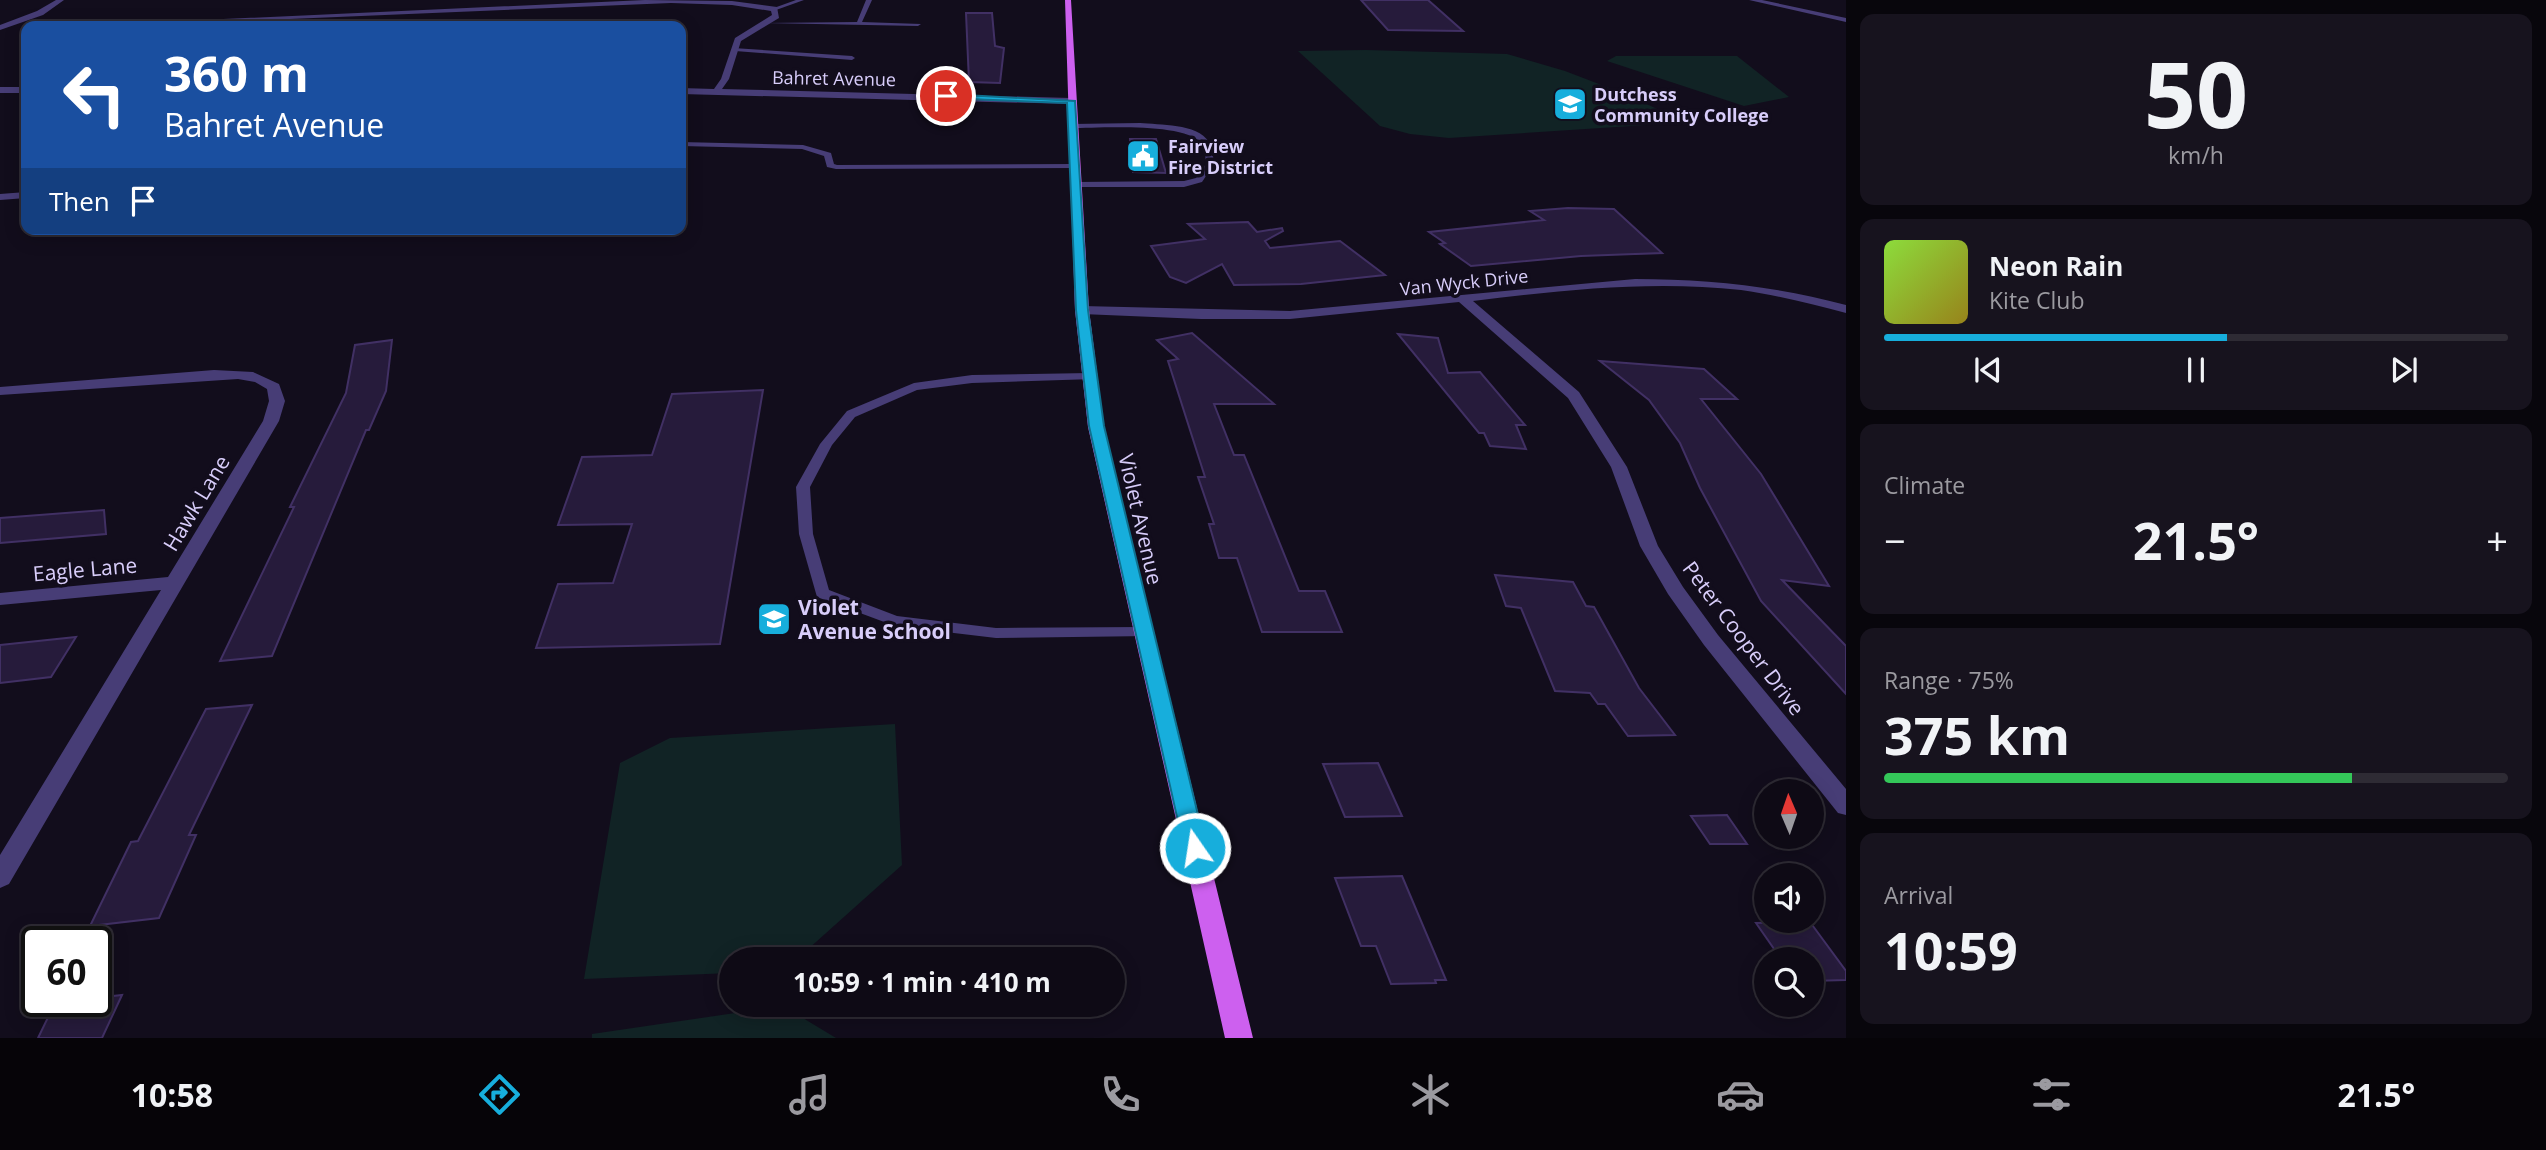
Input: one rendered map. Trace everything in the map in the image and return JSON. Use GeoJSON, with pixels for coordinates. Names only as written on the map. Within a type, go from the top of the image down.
{"type":"FeatureCollection","features":[{"type":"Feature","properties":{"kind":"main road","name":"Violet Avenue"},"geometry":{"type":"LineString","coordinates":[[1068,0],[1082,310],[1097,426],[1239,1038]]}},
{"type":"Feature","properties":{"kind":"street"},"geometry":{"type":"LineString","coordinates":[[0,29],[40,13],[61,0]]}},
{"type":"Feature","properties":{"kind":"street"},"geometry":{"type":"LineString","coordinates":[[1752,0],[1846,20]]}},
{"type":"Feature","properties":{"kind":"street"},"geometry":{"type":"LineString","coordinates":[[193,21],[671,1],[733,3],[774,9],[776,16],[742,36],[725,79],[716,91]]}},
{"type":"Feature","properties":{"kind":"street"},"geometry":{"type":"LineString","coordinates":[[0,29],[21,28]]}},
{"type":"Feature","properties":{"kind":"street"},"geometry":{"type":"LineString","coordinates":[[0,90],[21,90]]}},
{"type":"Feature","properties":{"kind":"street","name":"Bahret Avenue"},"geometry":{"type":"LineString","coordinates":[[686,91],[1071,101]]}},
{"type":"Feature","properties":{"kind":"street"},"geometry":{"type":"LineString","coordinates":[[0,197],[21,195]]}},
{"type":"Feature","properties":{"kind":"street","name":"Van Wyck Drive"},"geometry":{"type":"LineString","coordinates":[[1082,310],[1259,316],[1320,313],[1624,284],[1681,283],[1737,286],[1796,296],[1846,309]]}},
{"type":"Feature","properties":{"kind":"street","name":"Peter Cooper Drive"},"geometry":{"type":"LineString","coordinates":[[1463,299],[1574,396],[1619,467],[1649,546],[1675,590],[1711,640],[1846,806]]}},
{"type":"Feature","properties":{"kind":"street","name":"Hawk Lane"},"geometry":{"type":"LineString","coordinates":[[0,391],[214,374],[247,374],[264,379],[275,387],[277,401],[271,421],[0,877]]}},
{"type":"Feature","properties":{"kind":"street","name":"Eagle Lane"},"geometry":{"type":"LineString","coordinates":[[0,599],[174,583]]}},
{"type":"Feature","properties":{"kind":"lane"},"geometry":{"type":"LineString","coordinates":[[774,9],[801,0]]}},
{"type":"Feature","properties":{"kind":"lane"},"geometry":{"type":"LineString","coordinates":[[859,23],[869,0]]}},
{"type":"Feature","properties":{"kind":"lane"},"geometry":{"type":"LineString","coordinates":[[767,23],[918,24]]}},
{"type":"Feature","properties":{"kind":"lane"},"geometry":{"type":"LineString","coordinates":[[735,50],[852,58]]}},
{"type":"Feature","properties":{"kind":"lane"},"geometry":{"type":"LineString","coordinates":[[1072,126],[1181,130],[1202,139],[1206,144],[1210,164],[1199,180],[1184,184],[1076,185]]}},
{"type":"Feature","properties":{"kind":"lane"},"geometry":{"type":"LineString","coordinates":[[686,144],[803,147],[820,150],[828,155],[830,164],[836,167],[1074,166]]}},
{"type":"Feature","properties":{"kind":"lane"},"geometry":{"type":"LineString","coordinates":[[1090,377],[972,379],[914,387],[851,414],[826,444],[803,487],[806,534],[822,593],[895,621],[996,633],[1144,632]]}},
{"type":"Feature","properties":{"kind":"shaded area"},"geometry":{"type":"Polygon","coordinates":[[[1298,51],[1507,54],[1565,71],[1625,94],[1668,114],[1678,123],[1449,138],[1410,134],[1380,126],[1298,51]]]}},
{"type":"Feature","properties":{"kind":"shaded area"},"geometry":{"type":"Polygon","coordinates":[[[1616,56],[1737,56],[1789,97],[1744,106],[1607,61],[1616,56]]]}},
{"type":"Feature","properties":{"kind":"shaded area"},"geometry":{"type":"Polygon","coordinates":[[[895,724],[902,865],[810,947],[719,947],[719,973],[584,979],[620,763],[670,738],[895,724]]]}},
{"type":"Feature","properties":{"kind":"shaded area"},"geometry":{"type":"Polygon","coordinates":[[[719,1015],[801,1017],[836,1038],[592,1038],[592,1034],[719,1015]]]}},
{"type":"Feature","properties":{"kind":"building"},"geometry":{"type":"Polygon","coordinates":[[[1361,0],[1428,0],[1463,31],[1388,30],[1361,0]]]}},
{"type":"Feature","properties":{"kind":"building"},"geometry":{"type":"Polygon","coordinates":[[[966,13],[992,13],[995,46],[1004,48],[1000,83],[969,82],[966,13]]]}},
{"type":"Feature","properties":{"kind":"building","name":"Fairview Fire District"},"geometry":{"type":"Polygon","coordinates":[[[1130,139],[1156,139],[1166,173],[1133,172],[1130,139]]]}},
{"type":"Feature","properties":{"kind":"building"},"geometry":{"type":"Polygon","coordinates":[[[1614,209],[1662,253],[1581,256],[1471,266],[1440,244],[1445,243],[1429,232],[1544,220],[1530,211],[1614,209]]]}},
{"type":"Feature","properties":{"kind":"building"},"geometry":{"type":"Polygon","coordinates":[[[1248,222],[1257,232],[1282,228],[1283,231],[1265,241],[1270,248],[1340,241],[1385,275],[1301,284],[1234,285],[1222,264],[1186,283],[1170,277],[1151,246],[1205,239],[1188,224],[1248,222]]]}},
{"type":"Feature","properties":{"kind":"building"},"geometry":{"type":"Polygon","coordinates":[[[1192,333],[1274,404],[1214,404],[1234,455],[1244,455],[1299,591],[1325,591],[1342,632],[1262,632],[1237,558],[1219,558],[1209,524],[1214,524],[1198,477],[1205,477],[1168,361],[1178,359],[1157,340],[1192,333]]]}},
{"type":"Feature","properties":{"kind":"building"},"geometry":{"type":"Polygon","coordinates":[[[1398,334],[1438,338],[1448,373],[1480,372],[1525,425],[1516,425],[1526,449],[1490,446],[1484,433],[1479,433],[1398,334]]]}},
{"type":"Feature","properties":{"kind":"building"},"geometry":{"type":"Polygon","coordinates":[[[392,340],[386,391],[369,430],[366,430],[272,656],[220,661],[294,507],[290,507],[346,393],[355,345],[392,340]]]}},
{"type":"Feature","properties":{"kind":"building"},"geometry":{"type":"Polygon","coordinates":[[[1600,361],[1704,369],[1737,399],[1701,399],[1761,474],[1829,586],[1782,580],[1846,646],[1846,694],[1761,601],[1700,488],[1680,443],[1649,400],[1600,361]]]}},
{"type":"Feature","properties":{"kind":"building"},"geometry":{"type":"Polygon","coordinates":[[[763,390],[720,644],[536,648],[558,584],[613,583],[632,524],[558,525],[582,457],[652,455],[672,394],[763,390]]]}},
{"type":"Feature","properties":{"kind":"building"},"geometry":{"type":"Polygon","coordinates":[[[104,510],[106,534],[0,543],[0,518],[104,510]]]}},
{"type":"Feature","properties":{"kind":"building"},"geometry":{"type":"Polygon","coordinates":[[[1495,575],[1573,582],[1586,606],[1594,607],[1639,688],[1675,735],[1628,736],[1605,704],[1598,704],[1590,693],[1555,691],[1521,608],[1506,606],[1495,575]]]}},
{"type":"Feature","properties":{"kind":"building"},"geometry":{"type":"Polygon","coordinates":[[[76,637],[51,677],[0,683],[0,645],[76,637]]]}},
{"type":"Feature","properties":{"kind":"building"},"geometry":{"type":"Polygon","coordinates":[[[252,705],[189,835],[196,835],[159,918],[90,926],[131,842],[138,841],[206,709],[252,705]]]}},
{"type":"Feature","properties":{"kind":"building"},"geometry":{"type":"Polygon","coordinates":[[[1378,763],[1402,816],[1345,817],[1323,764],[1378,763]]]}},
{"type":"Feature","properties":{"kind":"building"},"geometry":{"type":"Polygon","coordinates":[[[1727,815],[1747,844],[1710,844],[1691,816],[1727,815]]]}},
{"type":"Feature","properties":{"kind":"building"},"geometry":{"type":"Polygon","coordinates":[[[1402,876],[1446,980],[1435,980],[1436,983],[1391,984],[1376,946],[1361,946],[1335,878],[1402,876]]]}},
{"type":"Feature","properties":{"kind":"building"},"geometry":{"type":"Polygon","coordinates":[[[1763,933],[1818,933],[1846,971],[1846,980],[1824,981],[1824,947],[1773,947],[1763,933]]]}},
{"type":"Feature","properties":{"kind":"building"},"geometry":{"type":"Polygon","coordinates":[[[122,995],[112,1016],[112,996],[122,995]]]}},
{"type":"Feature","properties":{"kind":"building"},"geometry":{"type":"Polygon","coordinates":[[[48,1017],[112,1017],[102,1038],[38,1038],[48,1017]]]}},
{"type":"Feature","properties":{"kind":"place","name":"Dutchess Community College"},"geometry":{"type":"Point","coordinates":[1570,104]}},
{"type":"Feature","properties":{"kind":"place","name":"Fairview Fire District"},"geometry":{"type":"Point","coordinates":[1143,156]}},
{"type":"Feature","properties":{"kind":"place","name":"Violet Avenue School"},"geometry":{"type":"Point","coordinates":[774,619]}},
{"type":"Feature","properties":{"kind":"route"},"geometry":{"type":"LineString","coordinates":[[946,96],[1071,101],[1082,310],[1097,426],[1195,848]]}}]}
